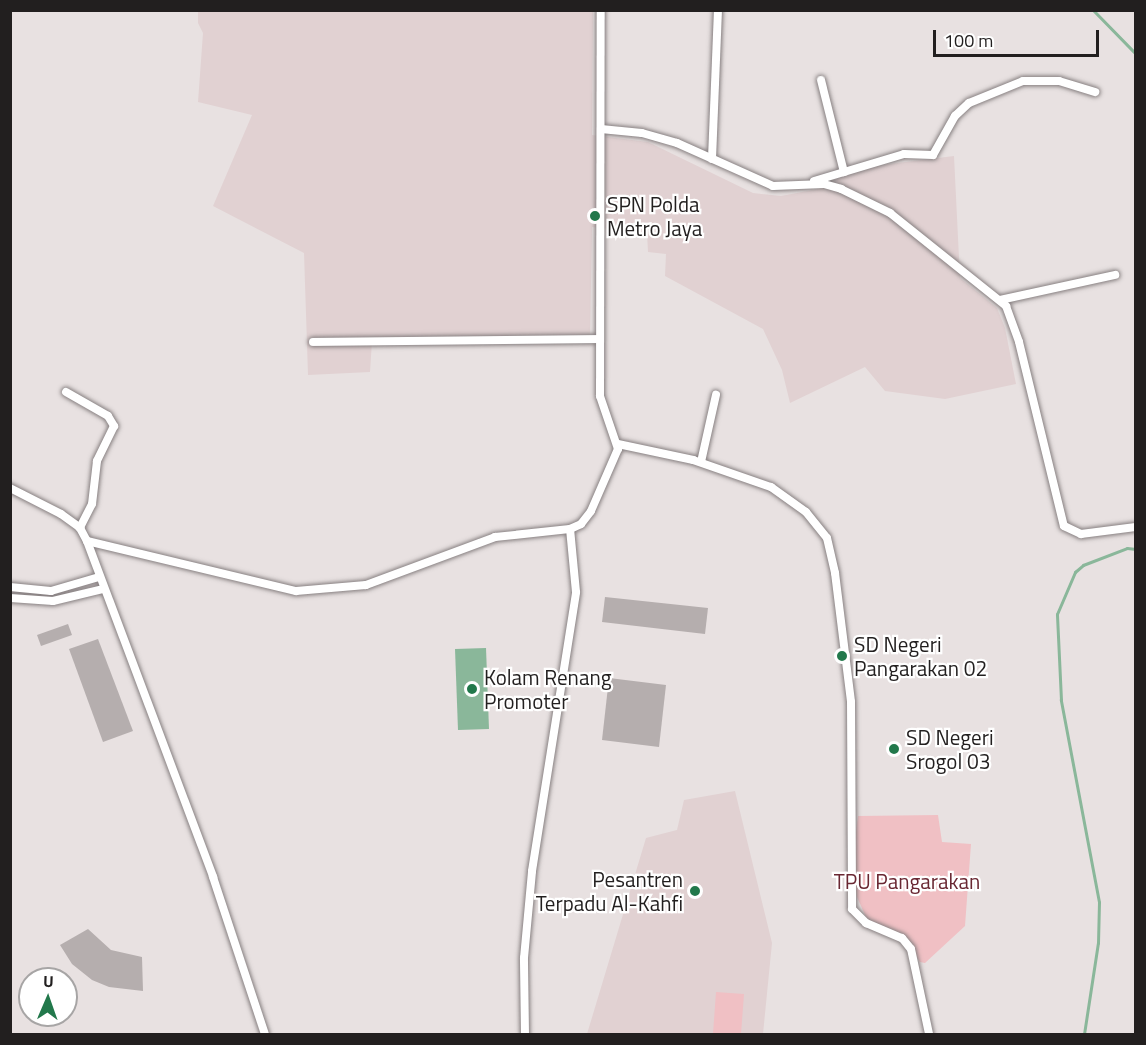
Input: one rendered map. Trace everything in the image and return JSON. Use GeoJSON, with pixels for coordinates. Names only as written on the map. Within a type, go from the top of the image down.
{"type":"FeatureCollection","features":[{"type":"Feature","properties":{"kind":"street"},"geometry":{"type":"LineString","coordinates":[[87,542],[272,587],[321,591],[376,582],[495,537],[570,529],[591,511],[618,444],[602,406],[599,339],[601,10]]}},
{"type":"Feature","properties":{"kind":"street"},"geometry":{"type":"LineString","coordinates":[[712,159],[717,110],[718,10]]}},
{"type":"Feature","properties":{"kind":"street"},"geometry":{"type":"LineString","coordinates":[[821,80],[844,172]]}},
{"type":"Feature","properties":{"kind":"street"},"geometry":{"type":"LineString","coordinates":[[805,183],[904,154],[933,155],[955,116],[969,103],[1023,81],[1059,81],[1095,92]]}},
{"type":"Feature","properties":{"kind":"street"},"geometry":{"type":"LineString","coordinates":[[601,129],[660,137],[773,186],[824,184],[868,200],[1000,300],[1013,321],[1064,526],[1081,534],[1136,527]]}},
{"type":"Feature","properties":{"kind":"street"},"geometry":{"type":"LineString","coordinates":[[1000,300],[1115,275]]}},
{"type":"Feature","properties":{"kind":"street"},"geometry":{"type":"LineString","coordinates":[[313,342],[599,339]]}},
{"type":"Feature","properties":{"kind":"street"},"geometry":{"type":"LineString","coordinates":[[66,392],[108,416],[114,426],[94,472],[92,504],[80,528]]}},
{"type":"Feature","properties":{"kind":"street"},"geometry":{"type":"LineString","coordinates":[[701,462],[716,395]]}},
{"type":"Feature","properties":{"kind":"street"},"geometry":{"type":"LineString","coordinates":[[618,444],[701,462],[771,487],[806,512],[827,538],[835,573],[851,702],[852,909],[866,923],[908,943],[929,1035]]}},
{"type":"Feature","properties":{"kind":"street"},"geometry":{"type":"LineString","coordinates":[[10,488],[61,514],[80,528],[87,542],[211,871],[265,1035]]}},
{"type":"Feature","properties":{"kind":"street"},"geometry":{"type":"LineString","coordinates":[[525,1035],[524,958],[533,862],[576,592],[570,529]]}},
{"type":"Feature","properties":{"kind":"street"},"geometry":{"type":"LineString","coordinates":[[10,587],[51,591],[99,577]]}},
{"type":"Feature","properties":{"kind":"street"},"geometry":{"type":"LineString","coordinates":[[10,597],[53,601],[103,589]]}},
{"type":"Feature","properties":{"kind":"shaded area","name":"SPN Polda Metro Jaya"},"geometry":{"type":"Polygon","coordinates":[[[198,10],[593,11],[592,135],[648,142],[753,193],[781,196],[818,189],[857,168],[954,156],[960,278],[997,308],[1005,328],[1016,384],[945,399],[885,391],[865,367],[790,403],[782,370],[763,329],[665,276],[666,254],[648,252],[647,233],[592,227],[590,340],[372,341],[370,372],[308,375],[304,253],[213,206],[252,115],[198,102],[203,33],[198,23],[198,10]]]}},
{"type":"Feature","properties":{"kind":"shaded area","name":"Kolam Renang Promoter"},"geometry":{"type":"Polygon","coordinates":[[[486,648],[489,729],[458,730],[455,649],[486,648]]]}},
{"type":"Feature","properties":{"kind":"shaded area","name":"Pesantren Terpadu Al-Kahfi"},"geometry":{"type":"Polygon","coordinates":[[[735,791],[772,943],[763,1034],[587,1034],[646,838],[677,830],[684,800],[735,791]]]}},
{"type":"Feature","properties":{"kind":"green space","name":"TPU Pangarakan"},"geometry":{"type":"Polygon","coordinates":[[[938,815],[942,842],[971,844],[965,926],[925,963],[920,962],[909,945],[869,924],[857,897],[852,858],[858,816],[938,815]]]}},
{"type":"Feature","properties":{"kind":"green space"},"geometry":{"type":"Polygon","coordinates":[[[716,992],[744,994],[741,1034],[713,1034],[716,992]]]}},
{"type":"Feature","properties":{"kind":"building"},"geometry":{"type":"Polygon","coordinates":[[[605,597],[708,608],[705,634],[602,622],[605,597]]]}},
{"type":"Feature","properties":{"kind":"building"},"geometry":{"type":"Polygon","coordinates":[[[68,624],[72,635],[41,646],[37,635],[68,624]]]}},
{"type":"Feature","properties":{"kind":"building"},"geometry":{"type":"Polygon","coordinates":[[[98,639],[133,731],[103,742],[69,649],[98,639]]]}},
{"type":"Feature","properties":{"kind":"building"},"geometry":{"type":"Polygon","coordinates":[[[609,678],[666,685],[659,747],[602,740],[609,678]]]}},
{"type":"Feature","properties":{"kind":"building"},"geometry":{"type":"Polygon","coordinates":[[[88,929],[111,950],[142,957],[143,991],[109,987],[92,980],[72,964],[60,945],[88,929]]]}},
{"type":"Feature","properties":{"kind":"waterway"},"geometry":{"type":"LineString","coordinates":[[1093,10],[1136,54]]}},
{"type":"Feature","properties":{"kind":"waterway"},"geometry":{"type":"LineString","coordinates":[[1084,1034],[1098,943],[1099,902],[1061,700],[1057,614],[1075,572],[1083,565],[1127,548],[1136,549]]}},
{"type":"Feature","properties":{"kind":"place","name":"SPN Polda Metro Jaya"},"geometry":{"type":"Point","coordinates":[595,216]}},
{"type":"Feature","properties":{"kind":"place","name":"SD Negeri Pangarakan 02"},"geometry":{"type":"Point","coordinates":[842,656]}},
{"type":"Feature","properties":{"kind":"place","name":"Kolam Renang Promoter"},"geometry":{"type":"Point","coordinates":[472,689]}},
{"type":"Feature","properties":{"kind":"place","name":"SD Negeri Srogol 03"},"geometry":{"type":"Point","coordinates":[894,749]}},
{"type":"Feature","properties":{"kind":"place","name":"Pesantren Terpadu Al-Kahfi"},"geometry":{"type":"Point","coordinates":[695,891]}}]}
